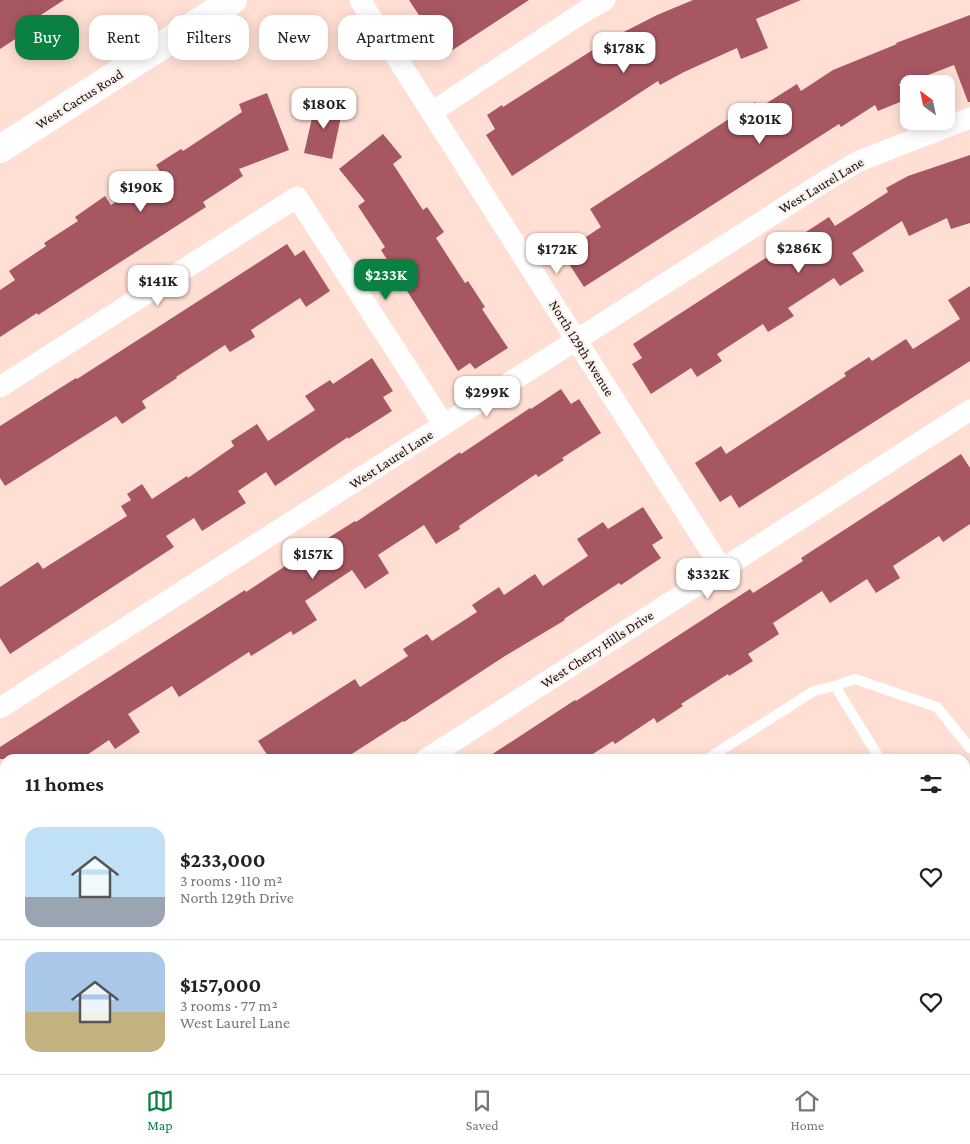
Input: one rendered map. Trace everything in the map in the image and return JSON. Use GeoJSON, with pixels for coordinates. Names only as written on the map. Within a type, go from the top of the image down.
{"type":"FeatureCollection","features":[{"type":"Feature","properties":{"kind":"main road","name":"West Cactus Road"},"geometry":{"type":"LineString","coordinates":[[0,149],[233,0]]}},
{"type":"Feature","properties":{"kind":"street","name":"North 129th Avenue"},"geometry":{"type":"LineString","coordinates":[[360,0],[722,569]]}},
{"type":"Feature","properties":{"kind":"street"},"geometry":{"type":"LineString","coordinates":[[432,112],[582,13],[605,0]]}},
{"type":"Feature","properties":{"kind":"street","name":"West Laurel Lane"},"geometry":{"type":"LineString","coordinates":[[0,708],[859,161],[970,118]]}},
{"type":"Feature","properties":{"kind":"street"},"geometry":{"type":"LineString","coordinates":[[0,387],[297,197],[444,425]]}},
{"type":"Feature","properties":{"kind":"street","name":"West Cherry Hills Drive"},"geometry":{"type":"LineString","coordinates":[[434,754],[970,410]]}},
{"type":"Feature","properties":{"kind":"lane"},"geometry":{"type":"LineString","coordinates":[[715,754],[814,691],[855,679],[937,707],[970,748]]}},
{"type":"Feature","properties":{"kind":"lane"},"geometry":{"type":"LineString","coordinates":[[835,686],[877,754]]}},
{"type":"Feature","properties":{"kind":"building"},"geometry":{"type":"Polygon","coordinates":[[[0,0],[64,0],[41,15],[15,15],[15,39],[0,49],[0,0]]]}},
{"type":"Feature","properties":{"kind":"building"},"geometry":{"type":"Polygon","coordinates":[[[409,0],[529,0],[453,50],[453,15],[419,15],[409,0]]]}},
{"type":"Feature","properties":{"kind":"building"},"geometry":{"type":"Polygon","coordinates":[[[693,0],[801,0],[756,19],[768,48],[741,59],[737,48],[660,85],[658,81],[512,176],[486,135],[495,129],[487,115],[502,105],[503,107],[610,39],[657,15],[693,0]]]}},
{"type":"Feature","properties":{"kind":"building"},"geometry":{"type":"Polygon","coordinates":[[[970,15],[970,102],[968,102],[954,65],[928,75],[900,75],[900,102],[878,111],[875,105],[841,127],[839,124],[584,287],[562,253],[601,227],[590,209],[755,102],[759,108],[797,84],[801,91],[833,70],[896,43],[970,15]]]}},
{"type":"Feature","properties":{"kind":"building"},"geometry":{"type":"Polygon","coordinates":[[[267,93],[289,150],[239,169],[243,176],[203,202],[206,207],[38,315],[37,313],[0,337],[0,290],[15,280],[9,271],[46,246],[44,243],[78,221],[75,217],[105,196],[111,205],[161,173],[156,165],[181,149],[183,151],[242,112],[239,104],[267,93]]]}},
{"type":"Feature","properties":{"kind":"building"},"geometry":{"type":"Polygon","coordinates":[[[316,101],[343,107],[332,159],[304,153],[316,101]]]}},
{"type":"Feature","properties":{"kind":"building"},"geometry":{"type":"Polygon","coordinates":[[[383,134],[402,157],[393,164],[423,210],[427,207],[444,232],[436,238],[465,283],[468,281],[485,307],[482,309],[508,348],[475,369],[470,363],[458,371],[381,250],[385,247],[358,206],[365,201],[339,169],[383,134]]]}},
{"type":"Feature","properties":{"kind":"building"},"geometry":{"type":"Polygon","coordinates":[[[970,155],[970,223],[951,229],[947,218],[909,236],[902,221],[852,253],[864,271],[840,286],[834,278],[788,308],[794,316],[768,332],[763,324],[717,354],[722,361],[697,377],[691,368],[651,394],[632,364],[642,358],[633,344],[829,217],[835,226],[888,192],[886,188],[908,176],[970,155]]]}},
{"type":"Feature","properties":{"kind":"building"},"geometry":{"type":"Polygon","coordinates":[[[287,244],[295,256],[304,250],[330,291],[306,307],[300,298],[251,330],[255,337],[230,352],[225,345],[142,401],[146,408],[122,424],[116,416],[5,486],[0,478],[0,426],[77,379],[287,244]]]}},
{"type":"Feature","properties":{"kind":"building"},"geometry":{"type":"Polygon","coordinates":[[[970,286],[970,361],[739,508],[731,495],[720,502],[695,463],[721,446],[726,454],[846,376],[844,373],[869,357],[872,361],[906,339],[913,349],[960,319],[948,300],[970,286]]]}},
{"type":"Feature","properties":{"kind":"building"},"geometry":{"type":"Polygon","coordinates":[[[372,358],[393,391],[383,397],[392,411],[348,439],[348,437],[275,486],[266,472],[238,491],[246,503],[202,531],[194,518],[166,536],[174,547],[10,654],[0,638],[0,587],[38,562],[43,569],[127,516],[121,506],[131,500],[127,494],[142,484],[152,499],[187,476],[188,478],[234,446],[231,441],[257,424],[268,441],[315,410],[305,396],[330,380],[333,384],[372,358]]]}},
{"type":"Feature","properties":{"kind":"building"},"geometry":{"type":"Polygon","coordinates":[[[561,389],[571,404],[579,399],[601,433],[562,458],[564,460],[538,477],[536,474],[459,526],[460,529],[436,544],[424,525],[378,555],[389,573],[365,589],[352,570],[305,601],[317,620],[293,635],[291,631],[251,656],[249,652],[179,697],[172,686],[128,714],[140,732],[115,749],[109,740],[88,754],[0,754],[0,747],[245,590],[246,592],[317,545],[356,522],[460,452],[461,454],[561,389]]]}},
{"type":"Feature","properties":{"kind":"building"},"geometry":{"type":"Polygon","coordinates":[[[961,454],[970,468],[970,524],[943,542],[939,536],[893,566],[900,578],[876,593],[867,579],[830,603],[822,591],[773,623],[779,634],[748,654],[753,661],[729,676],[728,674],[681,704],[683,706],[657,723],[654,718],[615,744],[613,741],[593,754],[493,754],[750,589],[753,593],[803,561],[801,558],[961,454]]]}},
{"type":"Feature","properties":{"kind":"building"},"geometry":{"type":"Polygon","coordinates":[[[643,507],[663,538],[652,545],[661,558],[352,754],[267,754],[258,741],[355,679],[360,687],[408,656],[403,649],[427,634],[432,641],[477,612],[472,605],[499,587],[504,595],[535,574],[543,586],[588,556],[577,539],[603,522],[608,529],[643,507]]]}}]}
